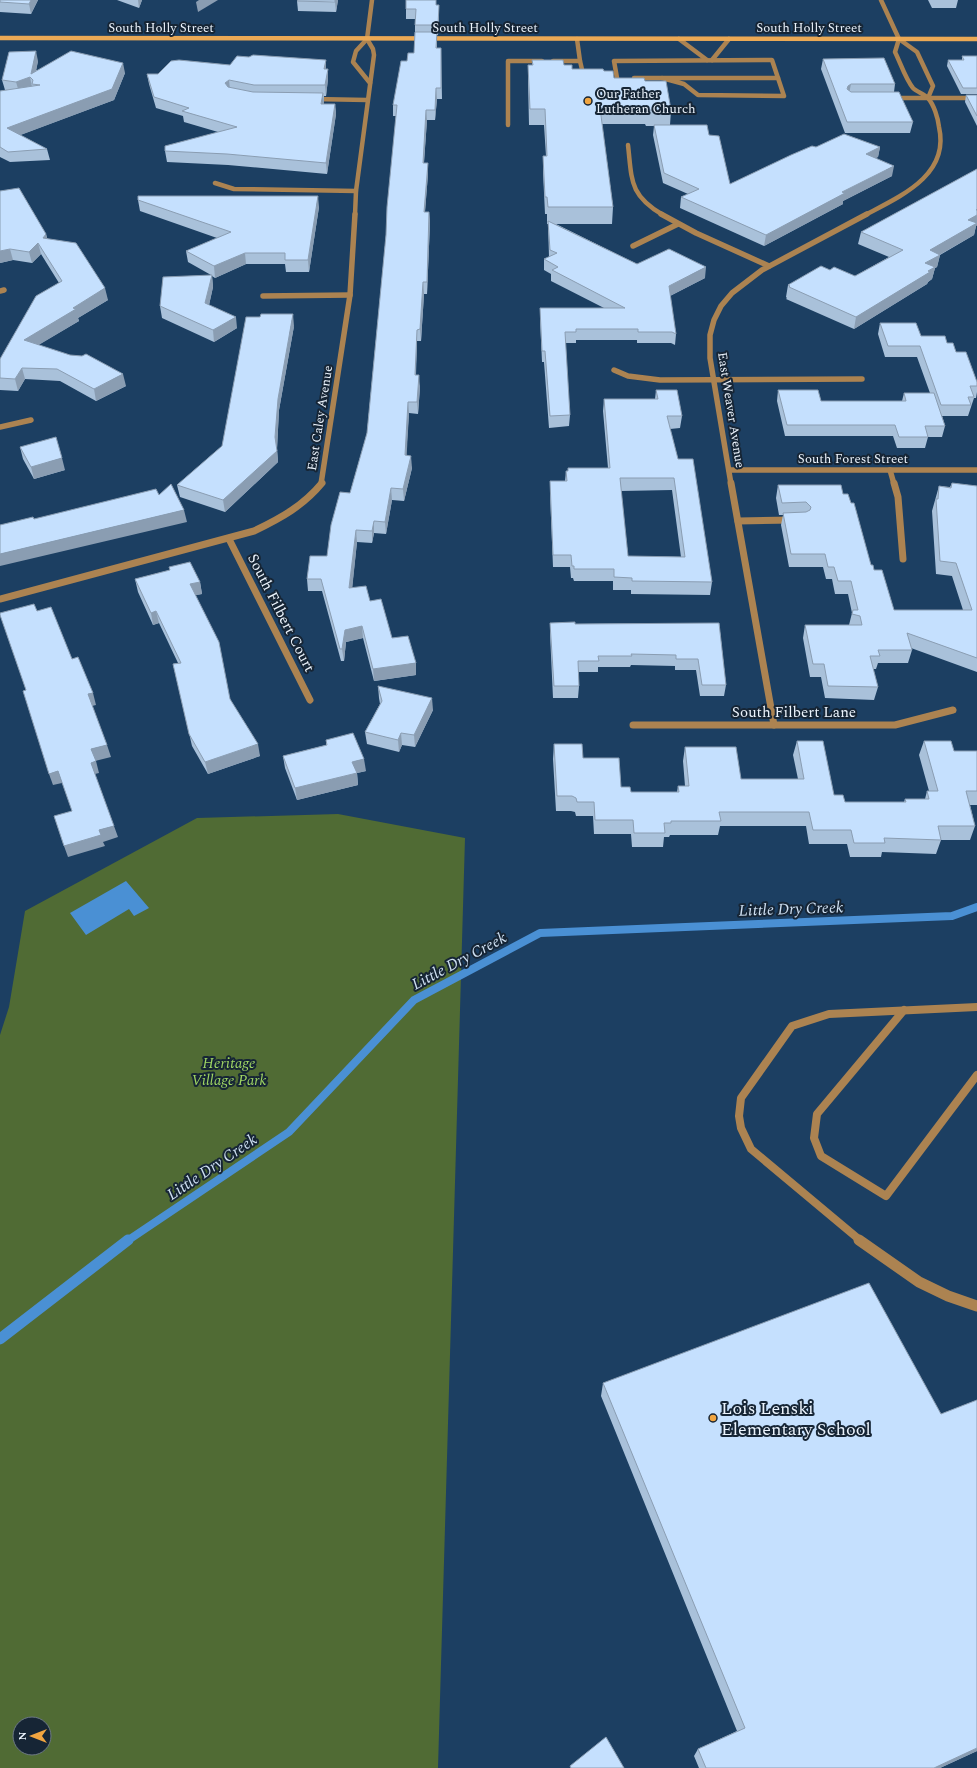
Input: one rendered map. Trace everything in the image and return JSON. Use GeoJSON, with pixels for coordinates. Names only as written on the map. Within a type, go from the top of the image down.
{"type":"FeatureCollection","features":[{"type":"Feature","properties":{"kind":"main road","name":"South Holly Street"},"geometry":{"type":"LineString","coordinates":[[0,38],[977,40]]}},
{"type":"Feature","properties":{"kind":"street","name":"East Caley Avenue"},"geometry":{"type":"LineString","coordinates":[[0,599],[229,539],[254,531],[301,505],[322,483],[350,295],[356,190],[374,55],[373,49],[367,39],[372,0]]}},
{"type":"Feature","properties":{"kind":"street","name":"East Weaver Avenue"},"geometry":{"type":"LineString","coordinates":[[881,0],[899,39],[917,52],[933,86],[928,98]]}},
{"type":"Feature","properties":{"kind":"street"},"geometry":{"type":"LineString","coordinates":[[367,39],[356,51],[353,62],[370,83]]}},
{"type":"Feature","properties":{"kind":"street"},"geometry":{"type":"LineString","coordinates":[[577,39],[584,78],[591,78]]}},
{"type":"Feature","properties":{"kind":"street"},"geometry":{"type":"LineString","coordinates":[[679,39],[709,60]]}},
{"type":"Feature","properties":{"kind":"street"},"geometry":{"type":"LineString","coordinates":[[709,60],[729,39]]}},
{"type":"Feature","properties":{"kind":"street","name":"East Weaver Avenue"},"geometry":{"type":"LineString","coordinates":[[774,725],[713,380],[709,349],[710,333],[714,319],[720,308],[739,287],[769,266],[906,193],[926,178],[938,157],[942,139],[938,120],[928,98],[913,88],[895,52],[899,39]]}},
{"type":"Feature","properties":{"kind":"street"},"geometry":{"type":"LineString","coordinates":[[617,78],[614,61],[772,60],[784,96],[698,95],[684,84],[662,78]]}},
{"type":"Feature","properties":{"kind":"street"},"geometry":{"type":"LineString","coordinates":[[508,125],[508,61],[580,61]]}},
{"type":"Feature","properties":{"kind":"street"},"geometry":{"type":"LineString","coordinates":[[610,78],[624,78]]}},
{"type":"Feature","properties":{"kind":"street"},"geometry":{"type":"LineString","coordinates":[[632,78],[778,78]]}},
{"type":"Feature","properties":{"kind":"street"},"geometry":{"type":"LineString","coordinates":[[889,98],[977,98]]}},
{"type":"Feature","properties":{"kind":"street"},"geometry":{"type":"LineString","coordinates":[[311,100],[367,100]]}},
{"type":"Feature","properties":{"kind":"street"},"geometry":{"type":"LineString","coordinates":[[628,145],[632,180],[636,194],[646,206],[678,224],[769,266]]}},
{"type":"Feature","properties":{"kind":"street"},"geometry":{"type":"LineString","coordinates":[[215,183],[234,189],[356,190]]}},
{"type":"Feature","properties":{"kind":"street"},"geometry":{"type":"LineString","coordinates":[[633,246],[678,224]]}},
{"type":"Feature","properties":{"kind":"street"},"geometry":{"type":"LineString","coordinates":[[263,296],[350,295]]}},
{"type":"Feature","properties":{"kind":"street"},"geometry":{"type":"LineString","coordinates":[[614,370],[628,376],[641,378],[713,380],[862,379]]}},
{"type":"Feature","properties":{"kind":"street"},"geometry":{"type":"LineString","coordinates":[[0,427],[31,420]]}},
{"type":"Feature","properties":{"kind":"street","name":"South Forest Street"},"geometry":{"type":"LineString","coordinates":[[729,470],[977,470]]}},
{"type":"Feature","properties":{"kind":"street"},"geometry":{"type":"LineString","coordinates":[[890,470],[898,497],[903,559]]}},
{"type":"Feature","properties":{"kind":"street"},"geometry":{"type":"LineString","coordinates":[[738,521],[803,520]]}},
{"type":"Feature","properties":{"kind":"street","name":"South Filbert Court"},"geometry":{"type":"LineString","coordinates":[[229,539],[310,700]]}},
{"type":"Feature","properties":{"kind":"street","name":"South Filbert Lane"},"geometry":{"type":"LineString","coordinates":[[633,725],[895,725],[953,710]]}},
{"type":"Feature","properties":{"kind":"street"},"geometry":{"type":"LineString","coordinates":[[977,1006],[829,1014],[792,1026],[741,1098],[738,1116],[741,1128],[751,1149],[855,1237],[919,1282],[948,1296],[977,1306]]}},
{"type":"Feature","properties":{"kind":"street"},"geometry":{"type":"LineString","coordinates":[[904,1010],[817,1114],[814,1138],[821,1156],[886,1196],[977,1075]]}},
{"type":"Feature","properties":{"kind":"green space","name":"Heritage Village Park"},"geometry":{"type":"Polygon","coordinates":[[[338,814],[465,838],[438,1768],[0,1768],[0,1035],[9,1007],[25,911],[197,818],[338,814]]]}},
{"type":"Feature","properties":{"kind":"water"},"geometry":{"type":"Polygon","coordinates":[[[126,881],[149,908],[134,916],[129,909],[86,935],[70,913],[126,881]]]}},
{"type":"Feature","properties":{"kind":"building"},"geometry":{"type":"Polygon","coordinates":[[[0,0],[31,0],[29,4],[0,2],[0,0]]]}},
{"type":"Feature","properties":{"kind":"building"},"geometry":{"type":"Polygon","coordinates":[[[335,0],[335,2],[297,1],[335,0]]]}},
{"type":"Feature","properties":{"kind":"building"},"geometry":{"type":"Polygon","coordinates":[[[406,0],[436,0],[436,5],[439,5],[438,25],[415,25],[416,9],[406,9],[406,0]]]}},
{"type":"Feature","properties":{"kind":"building"},"geometry":{"type":"Polygon","coordinates":[[[415,32],[437,32],[436,48],[441,48],[441,88],[436,88],[435,110],[426,110],[423,163],[428,163],[424,212],[429,212],[427,282],[423,282],[420,329],[417,330],[415,375],[419,375],[417,402],[408,402],[405,455],[411,456],[403,489],[391,488],[385,522],[374,521],[372,531],[356,530],[349,588],[366,586],[370,601],[381,599],[392,638],[408,636],[416,663],[373,669],[362,626],[345,630],[342,649],[340,649],[321,579],[307,579],[310,556],[327,556],[331,525],[340,492],[350,493],[367,433],[397,105],[393,105],[401,61],[407,61],[408,53],[414,53],[415,32]]]}},
{"type":"Feature","properties":{"kind":"building"},"geometry":{"type":"Polygon","coordinates":[[[36,51],[31,74],[71,51],[123,63],[112,89],[7,128],[47,149],[8,152],[0,147],[0,91],[40,85],[32,84],[33,80],[30,77],[16,82],[2,80],[9,52],[36,51]]]}},
{"type":"Feature","properties":{"kind":"building"},"geometry":{"type":"Polygon","coordinates":[[[253,55],[326,60],[324,69],[328,69],[325,85],[254,85],[229,80],[225,83],[228,87],[253,92],[323,93],[321,104],[335,104],[326,163],[227,154],[165,151],[165,146],[237,127],[182,111],[189,108],[154,97],[147,74],[158,74],[171,61],[179,60],[230,65],[237,56],[249,57],[253,55]]]}},
{"type":"Feature","properties":{"kind":"building"},"geometry":{"type":"Polygon","coordinates":[[[962,56],[977,56],[977,88],[963,88],[948,60],[964,60],[962,56]]]}},
{"type":"Feature","properties":{"kind":"building"},"geometry":{"type":"Polygon","coordinates":[[[884,58],[895,84],[851,84],[847,89],[851,92],[899,92],[913,122],[847,122],[823,59],[884,58]]]}},
{"type":"Feature","properties":{"kind":"building"},"geometry":{"type":"Polygon","coordinates":[[[532,60],[563,60],[564,65],[572,65],[572,69],[603,69],[604,71],[613,71],[614,78],[644,78],[645,81],[666,81],[671,110],[647,110],[646,108],[600,108],[613,207],[548,207],[547,197],[545,197],[543,156],[547,156],[545,109],[530,109],[528,65],[533,65],[532,60]]]}},
{"type":"Feature","properties":{"kind":"building"},"geometry":{"type":"Polygon","coordinates":[[[966,95],[977,95],[977,116],[966,95]]]}},
{"type":"Feature","properties":{"kind":"building"},"geometry":{"type":"Polygon","coordinates":[[[654,125],[707,125],[709,135],[719,136],[730,184],[791,155],[812,146],[816,147],[844,134],[880,147],[866,154],[894,166],[842,192],[845,193],[766,235],[681,197],[699,189],[664,173],[654,125]]]}},
{"type":"Feature","properties":{"kind":"building"},"geometry":{"type":"Polygon","coordinates":[[[977,169],[977,215],[968,220],[977,223],[930,250],[940,255],[925,263],[935,267],[928,271],[930,272],[856,317],[789,287],[790,286],[788,285],[821,266],[830,270],[834,267],[855,276],[903,250],[861,232],[977,169]]]}},
{"type":"Feature","properties":{"kind":"building"},"geometry":{"type":"Polygon","coordinates":[[[19,188],[46,234],[43,238],[76,243],[105,288],[73,308],[76,309],[24,340],[70,355],[82,356],[86,354],[123,374],[94,389],[57,369],[22,368],[15,379],[0,378],[0,359],[36,296],[62,281],[38,243],[29,252],[10,249],[0,251],[0,191],[19,188]]]}},
{"type":"Feature","properties":{"kind":"building"},"geometry":{"type":"Polygon","coordinates":[[[138,196],[318,196],[308,260],[285,260],[285,253],[245,253],[214,266],[186,251],[231,232],[138,200],[138,196]]]}},
{"type":"Feature","properties":{"kind":"building"},"geometry":{"type":"Polygon","coordinates":[[[548,221],[637,264],[669,249],[706,267],[669,286],[676,334],[672,332],[638,332],[638,329],[576,329],[576,332],[565,332],[570,415],[550,416],[545,351],[542,351],[540,308],[625,308],[552,270],[558,267],[544,259],[557,253],[550,250],[548,221]]]}},
{"type":"Feature","properties":{"kind":"building"},"geometry":{"type":"Polygon","coordinates":[[[212,275],[205,303],[236,317],[213,330],[160,306],[163,277],[212,275]]]}},
{"type":"Feature","properties":{"kind":"building"},"geometry":{"type":"Polygon","coordinates":[[[261,314],[293,314],[278,399],[275,437],[277,451],[223,500],[177,485],[222,446],[246,317],[260,317],[261,314]]]}},
{"type":"Feature","properties":{"kind":"building"},"geometry":{"type":"Polygon","coordinates":[[[880,323],[916,323],[921,336],[945,336],[947,343],[953,343],[956,352],[966,352],[977,382],[977,386],[970,386],[974,397],[968,397],[971,405],[941,405],[920,346],[888,346],[880,323]]]}},
{"type":"Feature","properties":{"kind":"building"},"geometry":{"type":"Polygon","coordinates":[[[656,390],[677,390],[682,416],[667,416],[678,459],[693,459],[712,582],[632,581],[632,578],[614,577],[614,569],[574,569],[574,566],[572,566],[571,555],[553,555],[550,481],[567,481],[566,471],[568,471],[568,468],[610,468],[604,399],[658,399],[656,390]],[[620,478],[628,556],[685,557],[674,478],[620,478]]]}},
{"type":"Feature","properties":{"kind":"building"},"geometry":{"type":"Polygon","coordinates":[[[778,390],[818,390],[821,401],[906,401],[904,393],[934,393],[945,426],[925,426],[928,437],[899,437],[895,425],[787,425],[778,390]]]}},
{"type":"Feature","properties":{"kind":"building"},"geometry":{"type":"Polygon","coordinates":[[[56,437],[62,458],[31,467],[20,447],[56,437]]]}},
{"type":"Feature","properties":{"kind":"building"},"geometry":{"type":"Polygon","coordinates":[[[952,483],[977,486],[977,658],[907,633],[912,650],[878,650],[880,656],[870,656],[878,687],[828,686],[824,664],[813,664],[805,625],[862,625],[860,616],[852,614],[853,610],[858,610],[851,581],[838,581],[834,567],[828,567],[825,554],[791,554],[783,513],[806,512],[810,510],[811,507],[806,502],[782,503],[778,485],[841,485],[843,494],[848,494],[851,503],[854,503],[871,565],[873,565],[874,570],[882,570],[894,610],[972,610],[956,563],[940,561],[936,499],[938,499],[939,486],[951,488],[952,483]]]}},
{"type":"Feature","properties":{"kind":"building"},"geometry":{"type":"Polygon","coordinates":[[[171,484],[184,510],[0,554],[0,525],[33,517],[34,519],[156,489],[159,495],[171,484]]]}},
{"type":"Feature","properties":{"kind":"building"},"geometry":{"type":"Polygon","coordinates":[[[190,562],[200,582],[190,584],[219,642],[230,699],[258,744],[205,762],[189,734],[173,664],[181,663],[156,611],[151,613],[135,579],[170,570],[169,567],[190,562]]]}},
{"type":"Feature","properties":{"kind":"building"},"geometry":{"type":"Polygon","coordinates":[[[34,604],[37,611],[51,607],[72,659],[78,657],[93,693],[88,694],[107,745],[91,749],[96,761],[91,763],[114,826],[99,830],[101,835],[64,846],[54,816],[72,811],[58,771],[49,774],[23,691],[26,690],[0,615],[0,613],[34,604]]]}},
{"type":"Feature","properties":{"kind":"building"},"geometry":{"type":"Polygon","coordinates":[[[575,622],[575,624],[719,623],[726,685],[702,685],[698,659],[676,659],[676,655],[631,654],[632,656],[598,656],[599,661],[578,661],[579,686],[554,686],[550,623],[575,622]]]}},
{"type":"Feature","properties":{"kind":"building"},"geometry":{"type":"Polygon","coordinates":[[[378,686],[432,698],[414,735],[401,733],[398,740],[365,732],[382,701],[378,686]]]}},
{"type":"Feature","properties":{"kind":"building"},"geometry":{"type":"Polygon","coordinates":[[[353,733],[364,759],[352,762],[357,773],[295,788],[283,756],[327,745],[326,740],[353,733]]]}},
{"type":"Feature","properties":{"kind":"building"},"geometry":{"type":"Polygon","coordinates":[[[797,741],[823,741],[834,795],[843,795],[845,802],[906,802],[905,799],[929,799],[927,791],[938,791],[924,741],[951,741],[954,751],[977,751],[977,791],[966,791],[975,826],[938,826],[941,840],[884,838],[885,843],[854,843],[851,830],[813,830],[809,812],[719,812],[721,821],[671,821],[671,823],[664,823],[665,833],[634,833],[633,820],[595,820],[594,802],[577,802],[576,798],[572,796],[557,796],[554,744],[582,744],[583,758],[619,758],[621,787],[630,787],[631,792],[679,792],[678,786],[689,786],[685,747],[736,747],[741,779],[804,779],[797,741]]]}},
{"type":"Feature","properties":{"kind":"building"},"geometry":{"type":"Polygon","coordinates":[[[869,1283],[941,1414],[977,1400],[977,1748],[934,1768],[706,1768],[698,1749],[745,1728],[603,1383],[869,1283]]]}},
{"type":"Feature","properties":{"kind":"building"},"geometry":{"type":"Polygon","coordinates":[[[606,1737],[624,1768],[571,1768],[570,1766],[606,1737]]]}},
{"type":"Feature","properties":{"kind":"waterway","name":"Little Dry Creek"},"geometry":{"type":"LineString","coordinates":[[127,1241],[289,1132],[414,1000],[540,933],[952,916],[977,907]]}},
{"type":"Feature","properties":{"kind":"waterway","name":"Little Dry Creek"},"geometry":{"type":"LineString","coordinates":[[0,1339],[128,1240]]}},
{"type":"Feature","properties":{"kind":"place","name":"Our Father Lutheran Church"},"geometry":{"type":"Point","coordinates":[588,101]}},
{"type":"Feature","properties":{"kind":"place","name":"Lois Lenski Elementary School"},"geometry":{"type":"Point","coordinates":[713,1418]}}]}
